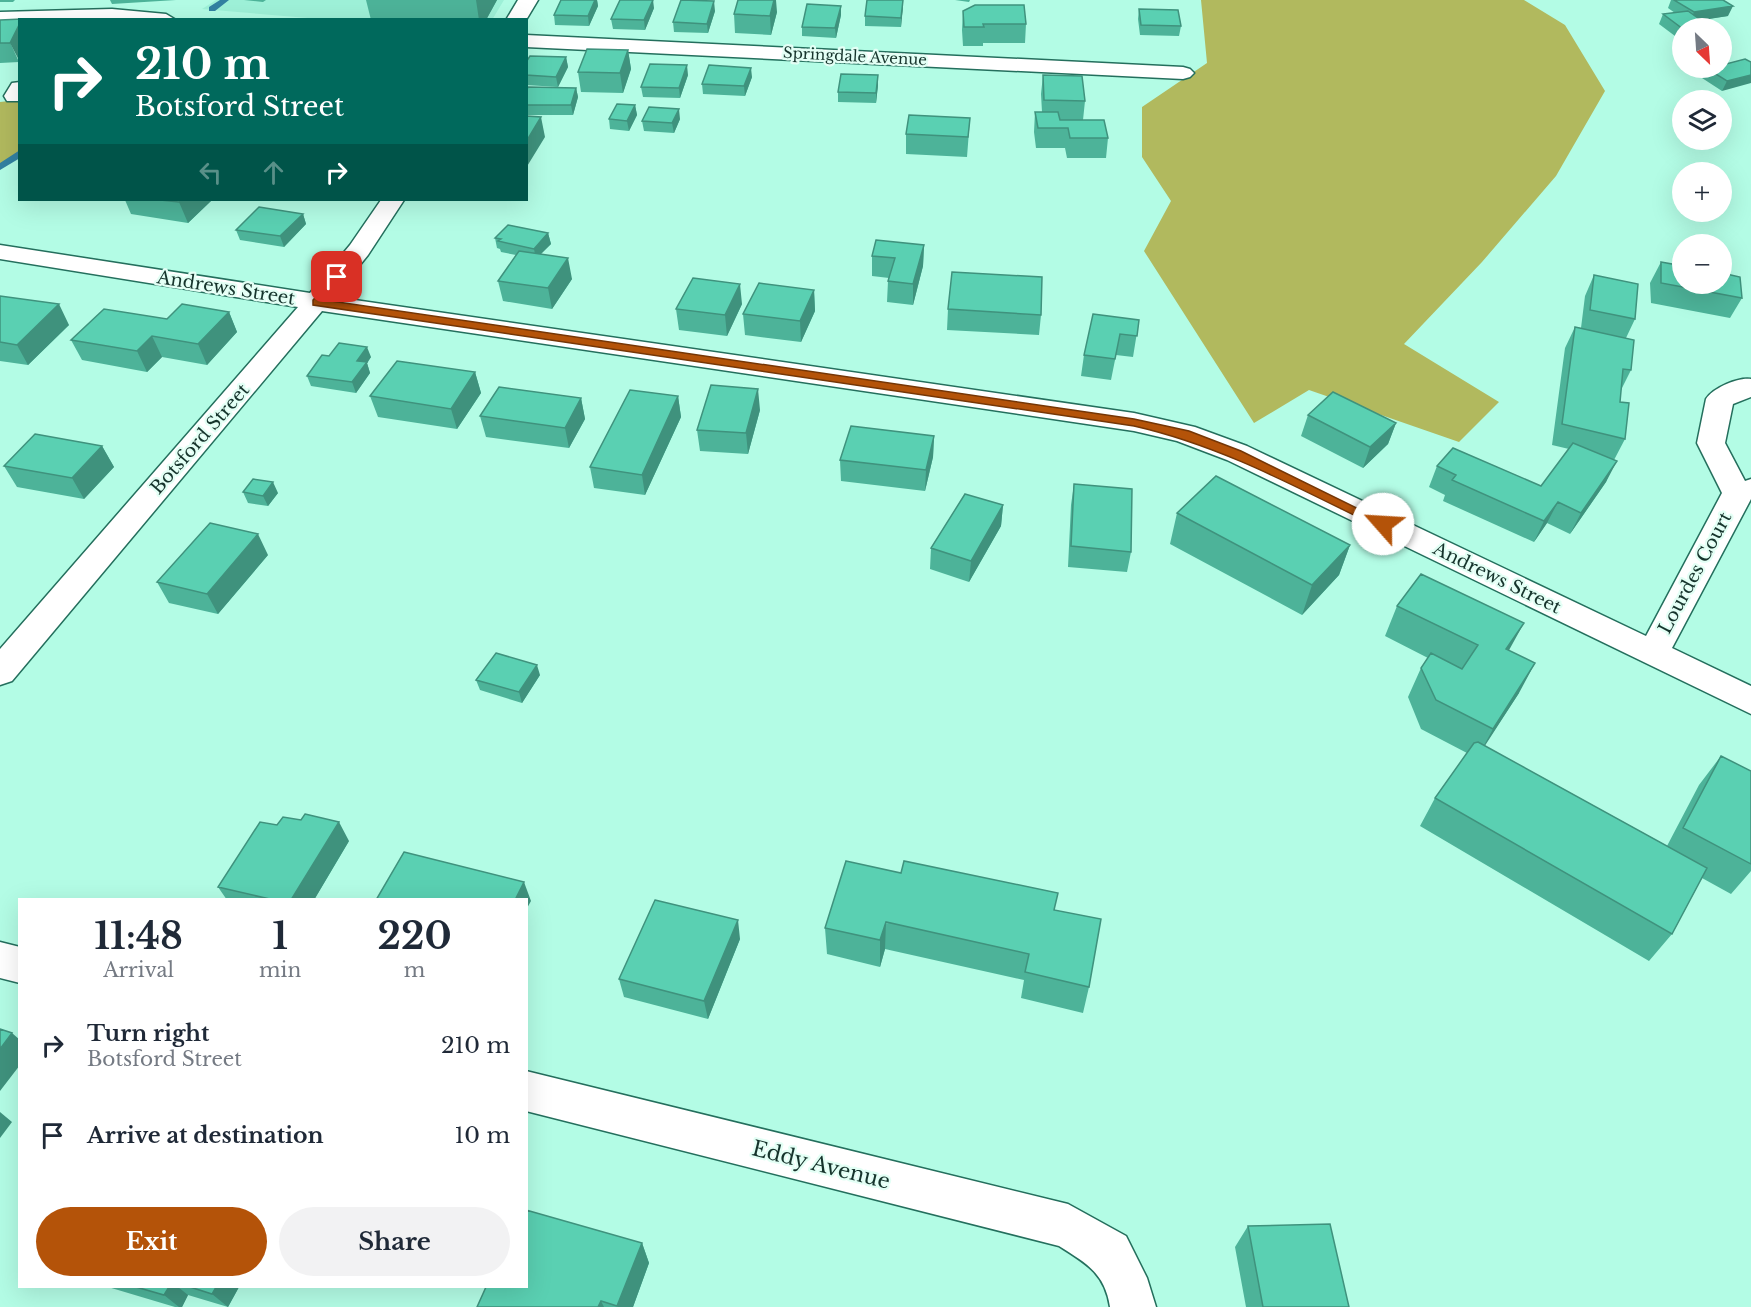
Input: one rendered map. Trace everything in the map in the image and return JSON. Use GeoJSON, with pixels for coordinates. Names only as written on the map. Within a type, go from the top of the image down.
{"type":"FeatureCollection","features":[{"type":"Feature","properties":{"kind":"street"},"geometry":{"type":"LineString","coordinates":[[517,18],[528,0]]}},
{"type":"Feature","properties":{"kind":"street"},"geometry":{"type":"LineString","coordinates":[[0,18],[69,12],[142,18]]}},
{"type":"Feature","properties":{"kind":"street","name":"Springdale Avenue"},"geometry":{"type":"LineString","coordinates":[[528,41],[1183,73]]}},
{"type":"Feature","properties":{"kind":"street","name":"Botsford Street"},"geometry":{"type":"LineString","coordinates":[[0,672],[316,303],[359,250],[391,201]]}},
{"type":"Feature","properties":{"kind":"street","name":"Andrews Street"},"geometry":{"type":"LineString","coordinates":[[0,252],[316,303],[1122,421],[1185,434],[1237,453],[1751,701]]}},
{"type":"Feature","properties":{"kind":"street","name":"Lourdes Court"},"geometry":{"type":"LineString","coordinates":[[1653,653],[1744,491],[1711,443],[1720,399],[1746,387],[1751,388]]}},
{"type":"Feature","properties":{"kind":"street"},"geometry":{"type":"LineString","coordinates":[[0,960],[18,964]]}},
{"type":"Feature","properties":{"kind":"street","name":"Eddy Avenue"},"geometry":{"type":"LineString","coordinates":[[528,1091],[1068,1226],[1110,1252],[1131,1294],[1133,1307]]}},
{"type":"Feature","properties":{"kind":"shaded area"},"geometry":{"type":"Polygon","coordinates":[[[216,0],[504,0],[493,18],[308,18],[202,9],[216,0]]]}},
{"type":"Feature","properties":{"kind":"shaded area"},"geometry":{"type":"Polygon","coordinates":[[[1201,0],[1524,0],[1565,25],[1605,91],[1556,176],[1482,262],[1404,344],[1499,402],[1459,442],[1309,390],[1254,423],[1144,251],[1171,201],[1142,157],[1142,107],[1207,63],[1201,0]]]}},
{"type":"Feature","properties":{"kind":"shaded area"},"geometry":{"type":"Polygon","coordinates":[[[18,100],[18,154],[0,167],[0,102],[18,100]]]}},
{"type":"Feature","properties":{"kind":"building"},"geometry":{"type":"Polygon","coordinates":[[[561,0],[595,0],[588,16],[554,15],[561,0]]]}},
{"type":"Feature","properties":{"kind":"building"},"geometry":{"type":"Polygon","coordinates":[[[620,0],[653,0],[644,20],[611,19],[620,0]]]}},
{"type":"Feature","properties":{"kind":"building"},"geometry":{"type":"Polygon","coordinates":[[[681,0],[714,1],[707,24],[673,22],[681,0]]]}},
{"type":"Feature","properties":{"kind":"building"},"geometry":{"type":"Polygon","coordinates":[[[738,0],[774,0],[770,16],[734,14],[738,0]]]}},
{"type":"Feature","properties":{"kind":"building"},"geometry":{"type":"Polygon","coordinates":[[[867,0],[903,0],[901,18],[865,16],[867,0]]]}},
{"type":"Feature","properties":{"kind":"building"},"geometry":{"type":"Polygon","coordinates":[[[1674,0],[1723,0],[1733,6],[1694,12],[1674,0]]]}},
{"type":"Feature","properties":{"kind":"building"},"geometry":{"type":"Polygon","coordinates":[[[807,4],[841,6],[835,28],[802,27],[807,4]]]}},
{"type":"Feature","properties":{"kind":"building"},"geometry":{"type":"Polygon","coordinates":[[[975,5],[1024,5],[1026,24],[983,24],[984,27],[964,27],[963,11],[975,5]]]}},
{"type":"Feature","properties":{"kind":"building"},"geometry":{"type":"Polygon","coordinates":[[[1139,9],[1178,10],[1181,26],[1141,25],[1139,9]]]}},
{"type":"Feature","properties":{"kind":"building"},"geometry":{"type":"Polygon","coordinates":[[[1688,11],[1698,18],[1672,18],[1672,21],[1663,14],[1688,11]]]}},
{"type":"Feature","properties":{"kind":"building"},"geometry":{"type":"Polygon","coordinates":[[[18,19],[18,27],[10,43],[0,43],[0,20],[18,19]]]}},
{"type":"Feature","properties":{"kind":"building"},"geometry":{"type":"Polygon","coordinates":[[[587,49],[628,50],[620,73],[578,72],[587,49]]]}},
{"type":"Feature","properties":{"kind":"building"},"geometry":{"type":"Polygon","coordinates":[[[530,56],[566,57],[556,77],[528,75],[530,56]]]}},
{"type":"Feature","properties":{"kind":"building"},"geometry":{"type":"Polygon","coordinates":[[[1745,59],[1751,62],[1751,75],[1727,81],[1722,78],[1732,78],[1732,62],[1745,59]]]}},
{"type":"Feature","properties":{"kind":"building"},"geometry":{"type":"Polygon","coordinates":[[[650,64],[687,65],[679,88],[641,87],[650,64]]]}},
{"type":"Feature","properties":{"kind":"building"},"geometry":{"type":"Polygon","coordinates":[[[709,65],[751,68],[744,86],[702,84],[709,65]]]}},
{"type":"Feature","properties":{"kind":"building"},"geometry":{"type":"Polygon","coordinates":[[[841,74],[878,75],[876,93],[838,92],[841,74]]]}},
{"type":"Feature","properties":{"kind":"building"},"geometry":{"type":"Polygon","coordinates":[[[1043,75],[1082,76],[1085,101],[1044,100],[1043,75]]]}},
{"type":"Feature","properties":{"kind":"building"},"geometry":{"type":"Polygon","coordinates":[[[528,87],[576,88],[571,105],[528,105],[528,87]]]}},
{"type":"Feature","properties":{"kind":"building"},"geometry":{"type":"Polygon","coordinates":[[[617,104],[635,105],[627,121],[609,119],[617,104]]]}},
{"type":"Feature","properties":{"kind":"building"},"geometry":{"type":"Polygon","coordinates":[[[649,107],[679,109],[672,123],[642,121],[649,107]]]}},
{"type":"Feature","properties":{"kind":"building"},"geometry":{"type":"Polygon","coordinates":[[[1035,112],[1058,112],[1060,120],[1104,120],[1108,138],[1070,138],[1068,128],[1038,128],[1035,112]]]}},
{"type":"Feature","properties":{"kind":"building"},"geometry":{"type":"Polygon","coordinates":[[[909,115],[970,118],[968,137],[906,134],[909,115]]]}},
{"type":"Feature","properties":{"kind":"building"},"geometry":{"type":"Polygon","coordinates":[[[528,116],[541,117],[528,139],[528,116]]]}},
{"type":"Feature","properties":{"kind":"building"},"geometry":{"type":"Polygon","coordinates":[[[259,207],[303,214],[280,236],[236,230],[259,207]]]}},
{"type":"Feature","properties":{"kind":"building"},"geometry":{"type":"Polygon","coordinates":[[[508,225],[548,233],[534,249],[498,241],[501,239],[495,238],[508,225]]]}},
{"type":"Feature","properties":{"kind":"building"},"geometry":{"type":"Polygon","coordinates":[[[876,240],[924,245],[913,284],[888,281],[895,258],[872,256],[876,240]]]}},
{"type":"Feature","properties":{"kind":"building"},"geometry":{"type":"Polygon","coordinates":[[[519,251],[568,258],[548,288],[498,281],[519,251]]]}},
{"type":"Feature","properties":{"kind":"building"},"geometry":{"type":"Polygon","coordinates":[[[1661,262],[1672,264],[1672,285],[1661,283],[1661,262]]]}},
{"type":"Feature","properties":{"kind":"building"},"geometry":{"type":"Polygon","coordinates":[[[952,272],[1042,277],[1041,315],[948,309],[952,272]]]}},
{"type":"Feature","properties":{"kind":"building"},"geometry":{"type":"Polygon","coordinates":[[[1594,275],[1638,284],[1635,319],[1590,310],[1594,275]]]}},
{"type":"Feature","properties":{"kind":"building"},"geometry":{"type":"Polygon","coordinates":[[[1732,275],[1740,277],[1742,298],[1720,294],[1732,294],[1732,275]]]}},
{"type":"Feature","properties":{"kind":"building"},"geometry":{"type":"Polygon","coordinates":[[[693,278],[740,284],[725,315],[676,309],[693,278]]]}},
{"type":"Feature","properties":{"kind":"building"},"geometry":{"type":"Polygon","coordinates":[[[759,283],[814,290],[800,321],[743,314],[759,283]]]}},
{"type":"Feature","properties":{"kind":"building"},"geometry":{"type":"Polygon","coordinates":[[[0,296],[59,304],[17,345],[0,342],[0,296]]]}},
{"type":"Feature","properties":{"kind":"building"},"geometry":{"type":"Polygon","coordinates":[[[182,304],[229,312],[198,344],[152,336],[137,351],[71,340],[104,309],[167,319],[182,304]]]}},
{"type":"Feature","properties":{"kind":"building"},"geometry":{"type":"Polygon","coordinates":[[[1093,314],[1139,320],[1137,336],[1120,334],[1115,359],[1084,355],[1093,314]]]}},
{"type":"Feature","properties":{"kind":"building"},"geometry":{"type":"Polygon","coordinates":[[[1575,327],[1634,340],[1631,370],[1623,369],[1620,402],[1629,403],[1625,439],[1562,424],[1575,327]]]}},
{"type":"Feature","properties":{"kind":"building"},"geometry":{"type":"Polygon","coordinates":[[[339,343],[367,347],[357,361],[367,362],[352,382],[307,376],[322,355],[329,356],[339,343]]]}},
{"type":"Feature","properties":{"kind":"building"},"geometry":{"type":"Polygon","coordinates":[[[397,361],[475,372],[451,409],[370,396],[397,361]]]}},
{"type":"Feature","properties":{"kind":"building"},"geometry":{"type":"Polygon","coordinates":[[[711,385],[758,389],[746,433],[697,430],[711,385]]]}},
{"type":"Feature","properties":{"kind":"building"},"geometry":{"type":"Polygon","coordinates":[[[499,387],[581,398],[565,428],[480,416],[499,387]]]}},
{"type":"Feature","properties":{"kind":"building"},"geometry":{"type":"Polygon","coordinates":[[[630,390],[678,396],[642,475],[590,467],[630,390]]]}},
{"type":"Feature","properties":{"kind":"building"},"geometry":{"type":"Polygon","coordinates":[[[1333,392],[1396,423],[1370,447],[1308,415],[1333,392]]]}},
{"type":"Feature","properties":{"kind":"building"},"geometry":{"type":"Polygon","coordinates":[[[851,426],[934,436],[926,470],[840,460],[851,426]]]}},
{"type":"Feature","properties":{"kind":"building"},"geometry":{"type":"Polygon","coordinates":[[[35,434],[102,446],[72,478],[4,466],[35,434]]]}},
{"type":"Feature","properties":{"kind":"building"},"geometry":{"type":"Polygon","coordinates":[[[1573,443],[1617,461],[1581,513],[1558,502],[1544,521],[1452,480],[1456,475],[1437,466],[1453,448],[1541,486],[1573,443]]]}},
{"type":"Feature","properties":{"kind":"building"},"geometry":{"type":"Polygon","coordinates":[[[1216,476],[1350,545],[1312,585],[1177,513],[1216,476]]]}},
{"type":"Feature","properties":{"kind":"building"},"geometry":{"type":"Polygon","coordinates":[[[253,479],[273,482],[263,496],[243,492],[253,479]]]}},
{"type":"Feature","properties":{"kind":"building"},"geometry":{"type":"Polygon","coordinates":[[[1074,484],[1132,489],[1131,552],[1071,546],[1074,484]]]}},
{"type":"Feature","properties":{"kind":"building"},"geometry":{"type":"Polygon","coordinates":[[[965,494],[1003,505],[971,561],[931,548],[965,494]]]}},
{"type":"Feature","properties":{"kind":"building"},"geometry":{"type":"Polygon","coordinates":[[[210,523],[258,534],[207,594],[157,582],[210,523]]]}},
{"type":"Feature","properties":{"kind":"building"},"geometry":{"type":"Polygon","coordinates":[[[1421,574],[1524,623],[1506,649],[1535,663],[1493,729],[1436,700],[1421,668],[1431,653],[1462,669],[1478,645],[1397,606],[1421,574]]]}},
{"type":"Feature","properties":{"kind":"building"},"geometry":{"type":"Polygon","coordinates":[[[496,653],[537,665],[519,692],[476,680],[496,653]]]}},
{"type":"Feature","properties":{"kind":"building"},"geometry":{"type":"Polygon","coordinates":[[[1478,742],[1707,868],[1672,934],[1435,798],[1474,743],[1478,742]]]}},
{"type":"Feature","properties":{"kind":"building"},"geometry":{"type":"Polygon","coordinates":[[[1721,756],[1751,771],[1751,864],[1683,828],[1721,756]]]}},
{"type":"Feature","properties":{"kind":"building"},"geometry":{"type":"Polygon","coordinates":[[[305,814],[339,822],[292,898],[265,898],[218,887],[260,822],[277,825],[283,817],[301,820],[305,814]]]}},
{"type":"Feature","properties":{"kind":"building"},"geometry":{"type":"Polygon","coordinates":[[[404,852],[524,882],[516,898],[377,898],[404,852]]]}},
{"type":"Feature","properties":{"kind":"building"},"geometry":{"type":"Polygon","coordinates":[[[846,861],[901,873],[904,861],[1058,893],[1054,910],[1101,919],[1089,987],[1025,972],[1029,954],[886,922],[880,940],[825,928],[846,861]]]}},
{"type":"Feature","properties":{"kind":"building"},"geometry":{"type":"Polygon","coordinates":[[[655,900],[738,920],[704,1001],[619,979],[655,900]]]}},
{"type":"Feature","properties":{"kind":"building"},"geometry":{"type":"Polygon","coordinates":[[[0,1029],[12,1033],[0,1049],[0,1029]]]}},
{"type":"Feature","properties":{"kind":"building"},"geometry":{"type":"Polygon","coordinates":[[[528,1211],[642,1243],[617,1306],[601,1301],[598,1307],[477,1307],[486,1288],[528,1288],[528,1211]]]}},
{"type":"Feature","properties":{"kind":"building"},"geometry":{"type":"Polygon","coordinates":[[[1330,1224],[1349,1307],[1263,1307],[1248,1226],[1330,1224]]]}},
{"type":"Feature","properties":{"kind":"building"},"geometry":{"type":"Polygon","coordinates":[[[140,1288],[168,1288],[164,1295],[140,1288]]]}},
{"type":"Feature","properties":{"kind":"building"},"geometry":{"type":"Polygon","coordinates":[[[193,1288],[215,1288],[212,1294],[193,1288]]]}},
{"type":"Feature","properties":{"kind":"waterway"},"geometry":{"type":"LineString","coordinates":[[212,9],[225,0]]}},
{"type":"Feature","properties":{"kind":"waterway"},"geometry":{"type":"LineString","coordinates":[[0,167],[18,154]]}},
{"type":"Feature","properties":{"kind":"route"},"geometry":{"type":"LineString","coordinates":[[337,277],[316,303],[1134,422],[1185,434],[1237,453],[1383,524]]}}]}
